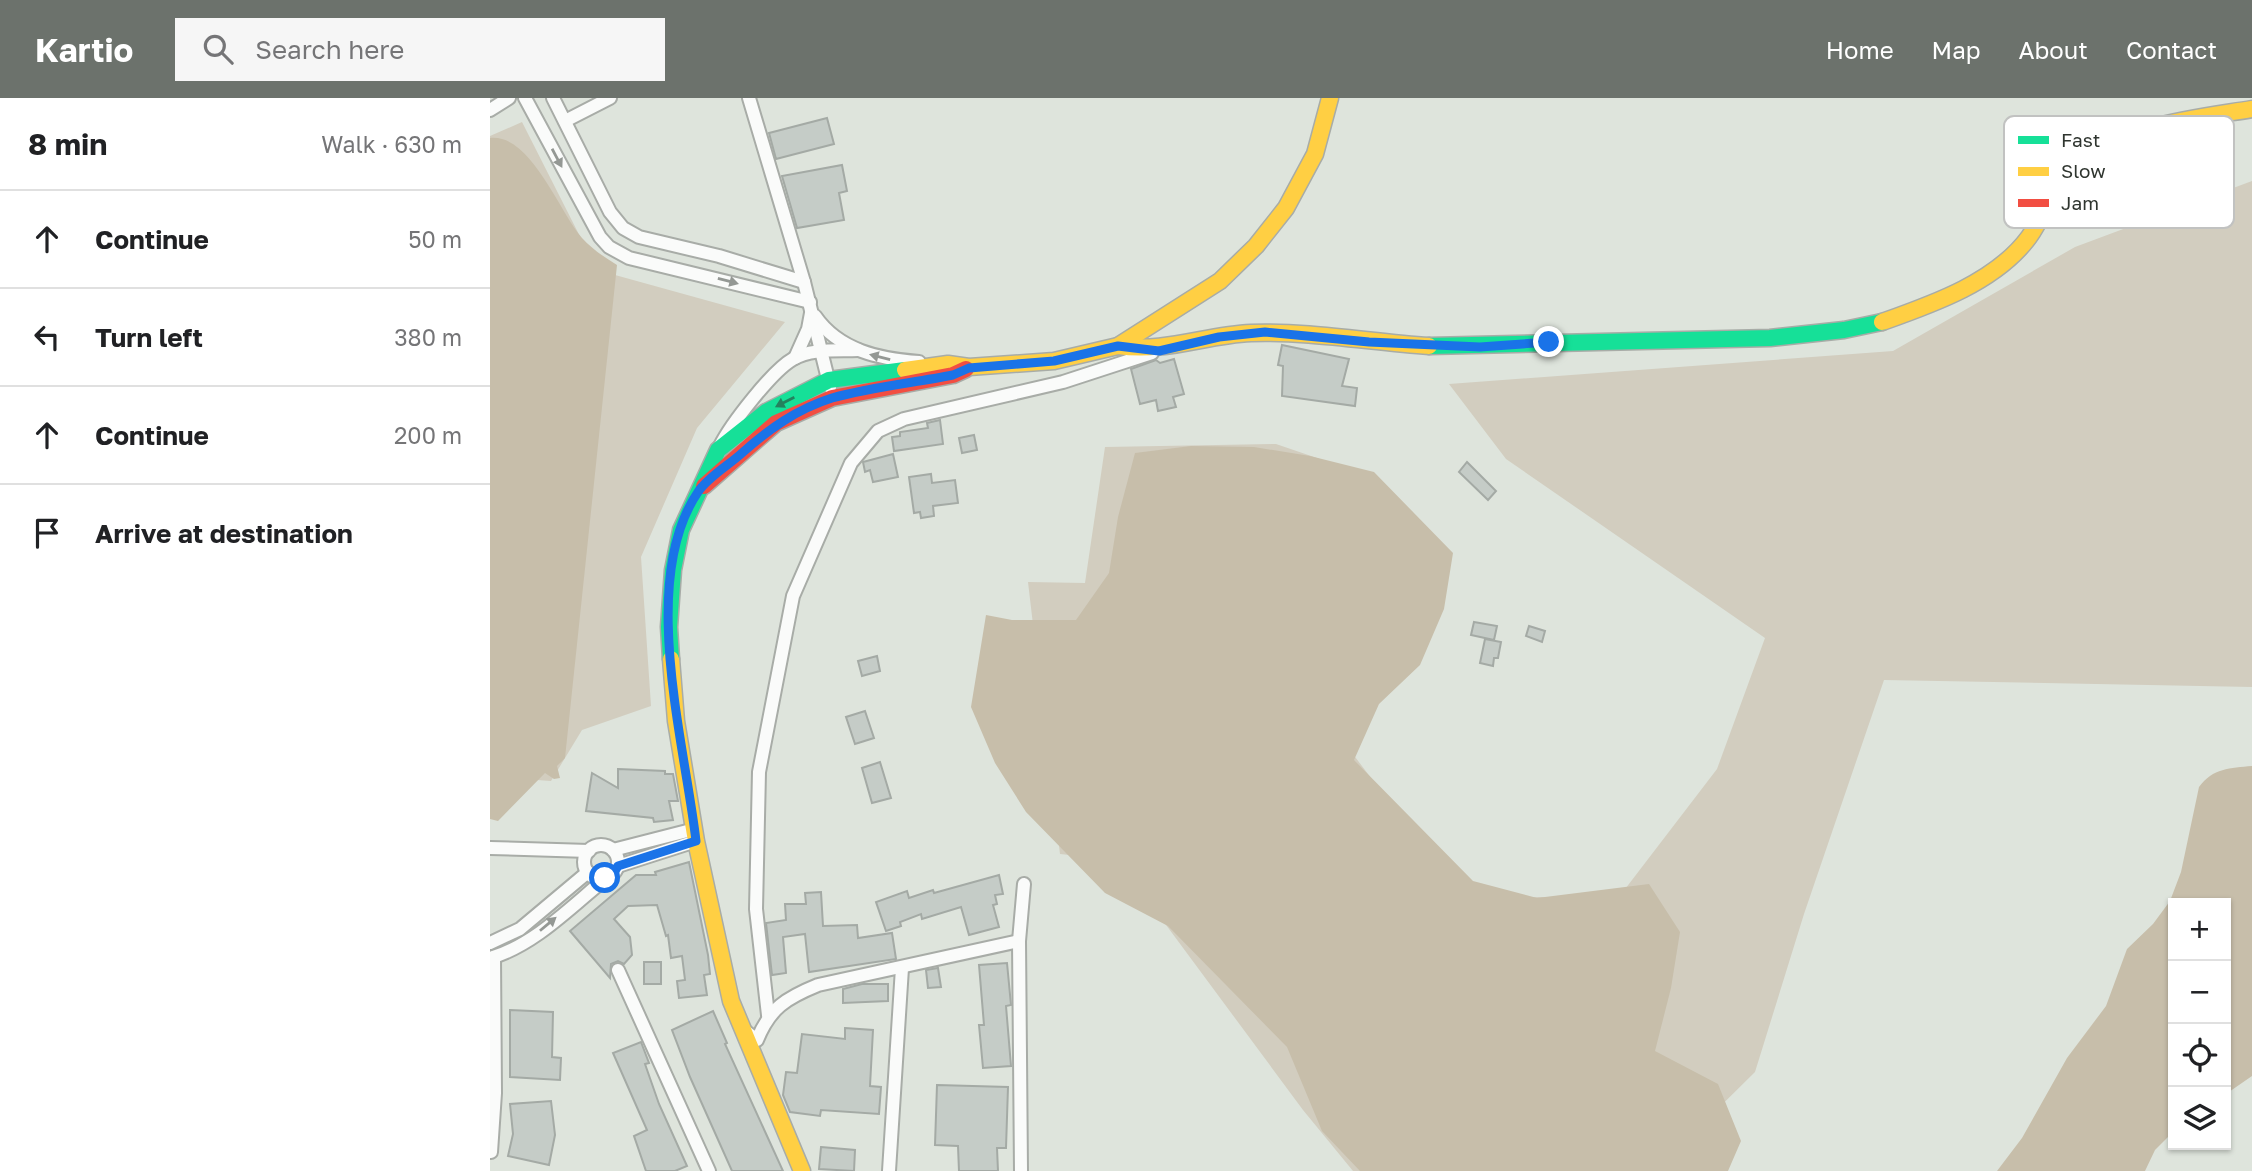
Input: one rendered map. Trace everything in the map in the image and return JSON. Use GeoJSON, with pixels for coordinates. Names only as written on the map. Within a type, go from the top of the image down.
{"type":"FeatureCollection","features":[{"type":"Feature","properties":{"kind":"main road"},"geometry":{"type":"LineString","coordinates":[[802,1171],[731,1001],[695,835],[676,721],[669,627],[673,570],[681,530],[718,450],[766,412],[829,380],[948,364],[969,368],[1054,361],[1118,346],[1220,281],[1256,246],[1286,208],[1315,154],[1330,98]]}},
{"type":"Feature","properties":{"kind":"main road"},"geometry":{"type":"LineString","coordinates":[[2216,116],[2252,109]]}},
{"type":"Feature","properties":{"kind":"main road"},"geometry":{"type":"LineString","coordinates":[[1118,346],[1159,351],[1219,337],[1265,332],[1369,342],[1480,347],[1576,340],[1782,338],[1865,329],[1907,315],[1957,292],[1997,266],[2035,228]]}},
{"type":"Feature","properties":{"kind":"main road"},"geometry":{"type":"LineString","coordinates":[[699,491],[776,424],[832,398],[953,375],[969,368]]}},
{"type":"Feature","properties":{"kind":"street"},"geometry":{"type":"LineString","coordinates":[[490,110],[509,98]]}},
{"type":"Feature","properties":{"kind":"street"},"geometry":{"type":"LineString","coordinates":[[525,98],[600,237],[609,247],[629,258],[810,306],[834,335],[858,351]]}},
{"type":"Feature","properties":{"kind":"street"},"geometry":{"type":"LineString","coordinates":[[553,98],[610,212],[623,228],[639,237],[719,256],[804,282]]}},
{"type":"Feature","properties":{"kind":"street"},"geometry":{"type":"LineString","coordinates":[[565,121],[610,98]]}},
{"type":"Feature","properties":{"kind":"street"},"geometry":{"type":"LineString","coordinates":[[749,98],[804,282],[832,398]]}},
{"type":"Feature","properties":{"kind":"street"},"geometry":{"type":"LineString","coordinates":[[629,258],[639,237]]}},
{"type":"Feature","properties":{"kind":"street"},"geometry":{"type":"LineString","coordinates":[[718,450],[739,416],[794,358],[808,328],[810,306]]}},
{"type":"Feature","properties":{"kind":"street"},"geometry":{"type":"LineString","coordinates":[[794,358],[822,351],[858,351],[894,360],[948,364]]}},
{"type":"Feature","properties":{"kind":"street"},"geometry":{"type":"LineString","coordinates":[[768,1015],[756,909],[760,772],[793,596],[851,463],[878,431],[904,419],[1063,382],[1159,351]]}},
{"type":"Feature","properties":{"kind":"street"},"geometry":{"type":"LineString","coordinates":[[490,848],[589,851],[601,845],[613,850],[695,835]]}},
{"type":"Feature","properties":{"kind":"street"},"geometry":{"type":"LineString","coordinates":[[618,866],[695,835]]}},
{"type":"Feature","properties":{"kind":"street"},"geometry":{"type":"LineString","coordinates":[[491,1152],[492,958],[532,938],[613,874],[618,866],[618,858],[613,850]]}},
{"type":"Feature","properties":{"kind":"street"},"geometry":{"type":"LineString","coordinates":[[589,851],[584,862],[588,872],[605,878]]}},
{"type":"Feature","properties":{"kind":"street"},"geometry":{"type":"LineString","coordinates":[[490,943],[520,929],[588,872]]}},
{"type":"Feature","properties":{"kind":"street"},"geometry":{"type":"LineString","coordinates":[[1021,1171],[1019,941],[1024,884]]}},
{"type":"Feature","properties":{"kind":"street"},"geometry":{"type":"LineString","coordinates":[[741,1028],[757,1040],[768,1015],[794,995],[818,985],[1019,941]]}},
{"type":"Feature","properties":{"kind":"street"},"geometry":{"type":"LineString","coordinates":[[889,1171],[902,968]]}},
{"type":"Feature","properties":{"kind":"street"},"geometry":{"type":"LineString","coordinates":[[618,970],[708,1170]]}},
{"type":"Feature","properties":{"kind":"shaded area"},"geometry":{"type":"Polygon","coordinates":[[[522,122],[597,270],[785,322],[697,428],[641,557],[651,706],[582,730],[551,781],[523,779],[490,768],[490,136],[522,122]]]}},
{"type":"Feature","properties":{"kind":"shaded area"},"geometry":{"type":"Polygon","coordinates":[[[490,138],[504,140],[531,160],[582,238],[598,253],[617,265],[565,758],[557,766],[560,778],[554,779],[545,773],[498,821],[490,819],[490,138]]]}},
{"type":"Feature","properties":{"kind":"shaded area"},"geometry":{"type":"Polygon","coordinates":[[[2252,181],[2252,687],[1884,680],[1804,914],[1755,1072],[1655,1171],[1353,1171],[1303,1110],[1118,860],[1060,854],[1028,582],[1085,583],[1105,447],[1276,444],[1355,471],[1340,737],[1461,897],[1619,897],[1717,769],[1765,638],[1506,459],[1449,384],[1893,351],[2075,247],[2126,228],[2234,228],[2234,188],[2252,181]]]}},
{"type":"Feature","properties":{"kind":"shaded area"},"geometry":{"type":"Polygon","coordinates":[[[1191,446],[1254,447],[1310,456],[1374,472],[1453,553],[1444,609],[1420,665],[1379,704],[1354,760],[1473,881],[1537,898],[1649,884],[1680,932],[1671,988],[1655,1051],[1718,1084],[1741,1141],[1728,1171],[1360,1171],[1322,1131],[1287,1047],[1168,926],[1105,893],[1026,812],[995,763],[971,707],[986,615],[1012,620],[1076,620],[1109,573],[1118,517],[1135,453],[1191,446]]]}},
{"type":"Feature","properties":{"kind":"shaded area"},"geometry":{"type":"Polygon","coordinates":[[[2252,766],[2252,1076],[2231,1091],[2231,898],[2171,898],[2181,872],[2199,787],[2210,776],[2229,769],[2252,766]]]}},
{"type":"Feature","properties":{"kind":"shaded area"},"geometry":{"type":"Polygon","coordinates":[[[2168,904],[2168,1137],[2155,1150],[2145,1171],[1997,1171],[2022,1138],[2067,1058],[2106,1006],[2127,949],[2153,924],[2168,904]]]}},
{"type":"Feature","properties":{"kind":"building"},"geometry":{"type":"Polygon","coordinates":[[[827,118],[834,144],[776,159],[769,133],[827,118]]]}},
{"type":"Feature","properties":{"kind":"building"},"geometry":{"type":"Polygon","coordinates":[[[842,165],[847,191],[839,193],[844,220],[797,228],[782,176],[842,165]]]}},
{"type":"Feature","properties":{"kind":"building"},"geometry":{"type":"Polygon","coordinates":[[[1282,345],[1349,359],[1342,386],[1357,388],[1355,406],[1282,396],[1283,366],[1278,365],[1282,345]]]}},
{"type":"Feature","properties":{"kind":"building"},"geometry":{"type":"Polygon","coordinates":[[[1174,359],[1184,394],[1173,397],[1176,407],[1158,411],[1156,400],[1140,404],[1131,369],[1156,360],[1160,363],[1174,359]]]}},
{"type":"Feature","properties":{"kind":"building"},"geometry":{"type":"Polygon","coordinates":[[[940,420],[943,444],[894,451],[892,437],[900,436],[900,432],[928,428],[927,423],[940,420]]]}},
{"type":"Feature","properties":{"kind":"building"},"geometry":{"type":"Polygon","coordinates":[[[974,435],[977,450],[962,453],[959,438],[974,435]]]}},
{"type":"Feature","properties":{"kind":"building"},"geometry":{"type":"Polygon","coordinates":[[[893,454],[898,477],[873,482],[870,470],[865,472],[863,462],[893,454]]]}},
{"type":"Feature","properties":{"kind":"building"},"geometry":{"type":"Polygon","coordinates":[[[1467,462],[1496,491],[1488,500],[1459,472],[1467,462]]]}},
{"type":"Feature","properties":{"kind":"building"},"geometry":{"type":"Polygon","coordinates":[[[931,474],[932,483],[955,480],[958,503],[933,506],[934,516],[921,518],[920,512],[914,513],[909,477],[931,474]]]}},
{"type":"Feature","properties":{"kind":"building"},"geometry":{"type":"Polygon","coordinates":[[[1474,622],[1497,626],[1494,640],[1471,635],[1474,622]]]}},
{"type":"Feature","properties":{"kind":"building"},"geometry":{"type":"Polygon","coordinates":[[[1529,626],[1545,631],[1542,642],[1526,636],[1529,626]]]}},
{"type":"Feature","properties":{"kind":"building"},"geometry":{"type":"Polygon","coordinates":[[[1485,639],[1501,642],[1498,658],[1494,658],[1493,666],[1480,663],[1485,639]]]}},
{"type":"Feature","properties":{"kind":"building"},"geometry":{"type":"Polygon","coordinates":[[[877,656],[880,671],[862,676],[858,661],[877,656]]]}},
{"type":"Feature","properties":{"kind":"building"},"geometry":{"type":"Polygon","coordinates":[[[865,711],[874,738],[855,744],[846,717],[865,711]]]}},
{"type":"Feature","properties":{"kind":"building"},"geometry":{"type":"Polygon","coordinates":[[[880,762],[891,798],[872,803],[862,768],[880,762]]]}},
{"type":"Feature","properties":{"kind":"building"},"geometry":{"type":"Polygon","coordinates":[[[618,769],[665,771],[665,774],[673,774],[678,801],[669,801],[673,820],[654,822],[653,818],[586,811],[592,773],[618,788],[618,769]]]}},
{"type":"Feature","properties":{"kind":"building"},"geometry":{"type":"Polygon","coordinates":[[[689,862],[708,955],[710,974],[704,975],[707,995],[679,998],[677,981],[685,980],[682,956],[671,958],[668,935],[666,936],[657,905],[628,906],[614,919],[630,937],[632,955],[624,964],[618,961],[611,964],[610,978],[570,931],[636,875],[656,875],[655,872],[689,862]]]}},
{"type":"Feature","properties":{"kind":"building"},"geometry":{"type":"Polygon","coordinates":[[[999,875],[1003,894],[995,895],[997,904],[993,905],[999,927],[969,935],[961,907],[922,919],[921,914],[886,931],[876,902],[907,891],[909,898],[999,875]]]}},
{"type":"Feature","properties":{"kind":"building"},"geometry":{"type":"Polygon","coordinates":[[[821,892],[823,926],[857,925],[858,938],[892,933],[896,959],[809,972],[805,934],[783,937],[786,973],[772,975],[766,923],[786,920],[785,904],[806,904],[805,893],[821,892]]]}},
{"type":"Feature","properties":{"kind":"building"},"geometry":{"type":"Polygon","coordinates":[[[644,962],[661,962],[661,984],[644,984],[644,962]]]}},
{"type":"Feature","properties":{"kind":"building"},"geometry":{"type":"Polygon","coordinates":[[[1007,963],[1011,1005],[1006,1006],[1011,1066],[983,1068],[979,1025],[984,1025],[979,965],[1007,963]]]}},
{"type":"Feature","properties":{"kind":"building"},"geometry":{"type":"Polygon","coordinates":[[[938,968],[941,987],[928,988],[926,970],[938,968]]]}},
{"type":"Feature","properties":{"kind":"building"},"geometry":{"type":"Polygon","coordinates":[[[862,984],[888,984],[888,1001],[843,1003],[843,989],[862,984]]]}},
{"type":"Feature","properties":{"kind":"building"},"geometry":{"type":"Polygon","coordinates":[[[510,1010],[553,1012],[552,1057],[561,1058],[560,1080],[510,1077],[510,1010]]]}},
{"type":"Feature","properties":{"kind":"building"},"geometry":{"type":"Polygon","coordinates":[[[713,1011],[727,1043],[725,1044],[783,1171],[732,1171],[690,1077],[672,1030],[713,1011]]]}},
{"type":"Feature","properties":{"kind":"building"},"geometry":{"type":"Polygon","coordinates":[[[845,1028],[873,1030],[870,1086],[881,1087],[879,1114],[821,1110],[820,1116],[790,1112],[783,1095],[786,1072],[797,1073],[802,1034],[845,1039],[845,1028]]]}},
{"type":"Feature","properties":{"kind":"building"},"geometry":{"type":"Polygon","coordinates":[[[641,1042],[649,1063],[645,1064],[659,1104],[687,1166],[675,1171],[646,1171],[634,1136],[647,1130],[613,1053],[641,1042]]]}},
{"type":"Feature","properties":{"kind":"building"},"geometry":{"type":"Polygon","coordinates":[[[937,1085],[1008,1087],[1006,1148],[997,1148],[998,1171],[959,1171],[958,1146],[935,1145],[937,1085]]]}},
{"type":"Feature","properties":{"kind":"building"},"geometry":{"type":"Polygon","coordinates":[[[551,1101],[555,1135],[549,1165],[508,1156],[513,1134],[510,1104],[551,1101]]]}},
{"type":"Feature","properties":{"kind":"building"},"geometry":{"type":"Polygon","coordinates":[[[821,1147],[855,1150],[854,1171],[819,1169],[821,1147]]]}},
{"type":"Feature","properties":{"kind":"traffic: fast"},"geometry":{"type":"LineString","coordinates":[[1429,346],[1770,338],[1844,330],[1882,322]]}},
{"type":"Feature","properties":{"kind":"traffic: fast"},"geometry":{"type":"LineString","coordinates":[[671,659],[669,627],[673,570],[681,530],[718,450],[766,412],[829,380],[905,370]]}},
{"type":"Feature","properties":{"kind":"traffic: slow"},"geometry":{"type":"LineString","coordinates":[[905,370],[948,364],[969,367],[1054,361],[1118,346],[1220,281],[1256,246],[1286,208],[1315,154],[1330,98]]}},
{"type":"Feature","properties":{"kind":"traffic: slow"},"geometry":{"type":"LineString","coordinates":[[2206,116],[2252,109]]}},
{"type":"Feature","properties":{"kind":"traffic: slow"},"geometry":{"type":"LineString","coordinates":[[1882,322],[1942,299],[1981,279],[2015,253],[2034,228]]}},
{"type":"Feature","properties":{"kind":"traffic: slow"},"geometry":{"type":"LineString","coordinates":[[1118,346],[1152,347],[1251,333],[1318,335],[1429,346]]}},
{"type":"Feature","properties":{"kind":"traffic: slow"},"geometry":{"type":"LineString","coordinates":[[671,659],[676,721],[696,841],[731,1001],[802,1171]]}},
{"type":"Feature","properties":{"kind":"traffic: jam"},"geometry":{"type":"LineString","coordinates":[[704,486],[776,423],[832,398],[953,375],[966,369]]}},
{"type":"Feature","properties":{"kind":"route"},"geometry":{"type":"LineString","coordinates":[[605,878],[610,877],[618,866],[696,841],[671,683],[669,627],[673,570],[681,530],[699,491],[776,424],[832,398],[953,375],[969,368],[1054,361],[1118,346],[1159,351],[1219,337],[1265,332],[1369,342],[1480,347],[1549,342]]}}]}
